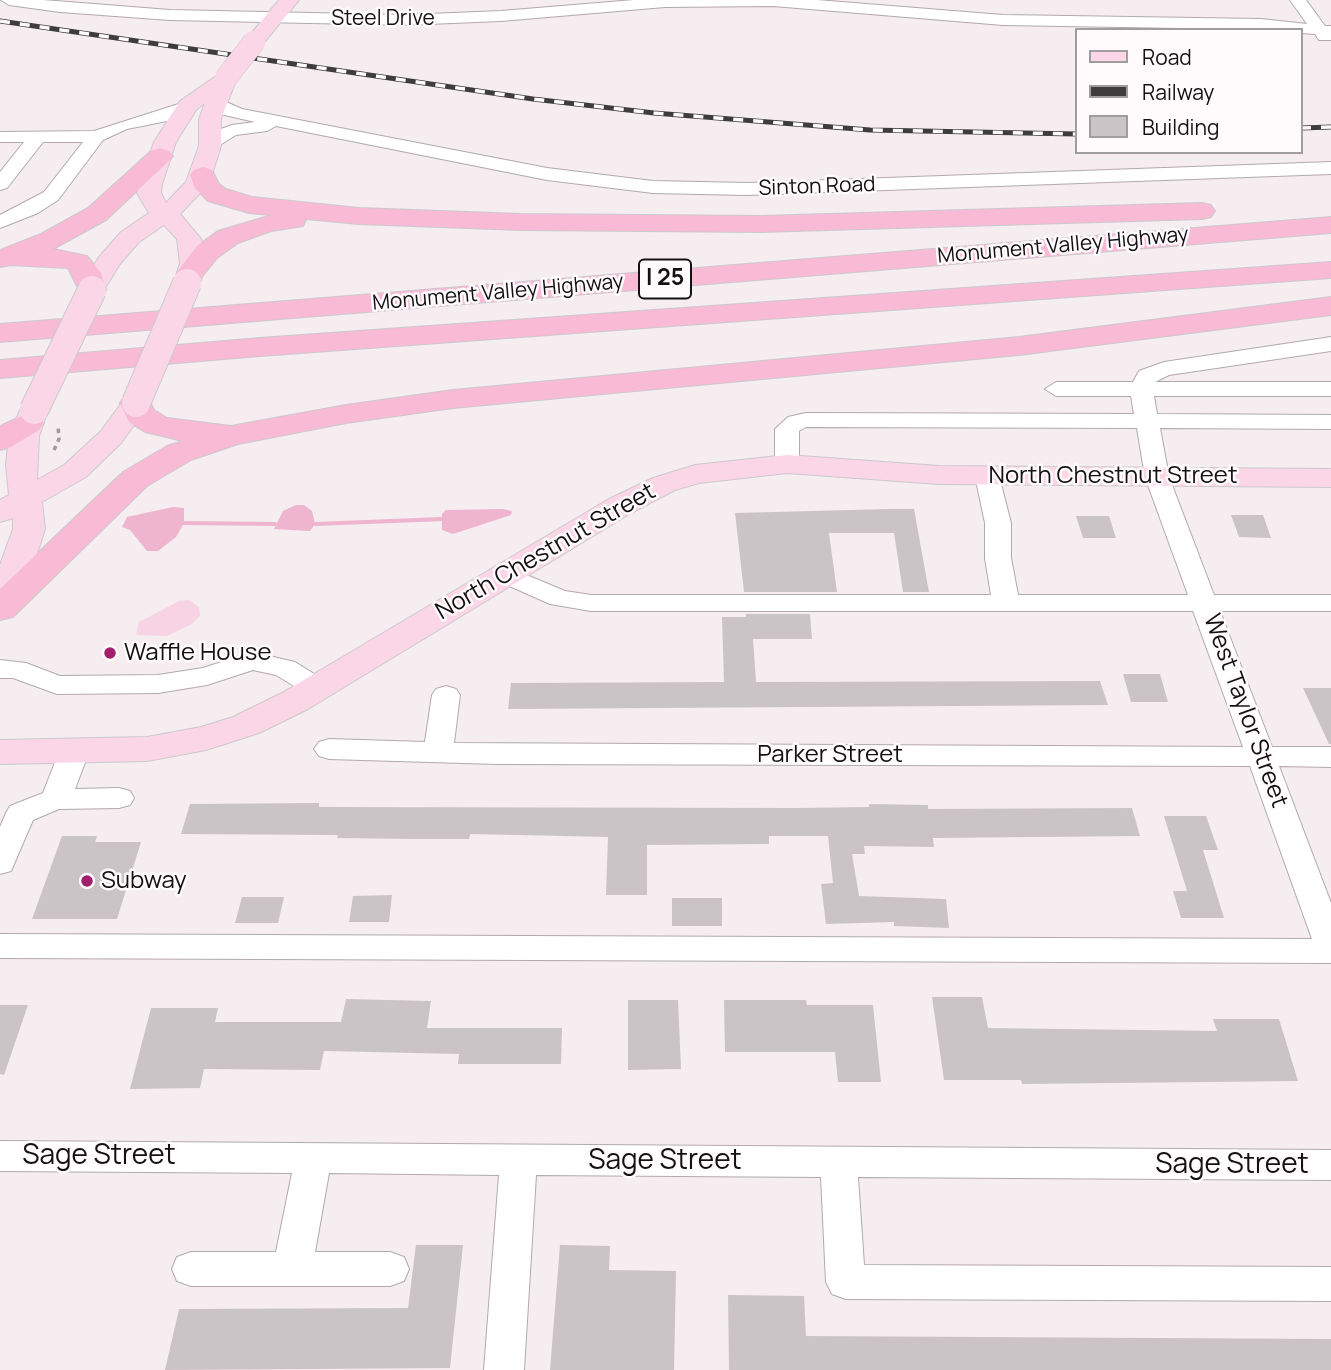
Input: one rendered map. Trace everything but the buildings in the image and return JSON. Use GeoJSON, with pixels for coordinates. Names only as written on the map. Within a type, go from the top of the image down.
{"type":"FeatureCollection","features":[{"type":"Feature","properties":{"kind":"highway"},"geometry":{"type":"LineString","coordinates":[[0,260],[51,240],[97,214],[162,149]]}},
{"type":"Feature","properties":{"kind":"highway"},"geometry":{"type":"LineString","coordinates":[[203,175],[212,192],[236,202],[359,216],[656,225],[1331,207]]}},
{"type":"Feature","properties":{"kind":"highway"},"geometry":{"type":"LineString","coordinates":[[189,278],[211,248],[244,231],[294,220],[359,216]]}},
{"type":"Feature","properties":{"kind":"highway","name":"Monument Valley Highway"},"geometry":{"type":"LineString","coordinates":[[0,333],[1331,225]]}},
{"type":"Feature","properties":{"kind":"highway"},"geometry":{"type":"LineString","coordinates":[[0,260],[49,256],[73,260],[84,269],[92,290]]}},
{"type":"Feature","properties":{"kind":"highway","name":"Monument Valley Highway"},"geometry":{"type":"LineString","coordinates":[[0,369],[260,347],[1331,271]]}},
{"type":"Feature","properties":{"kind":"highway"},"geometry":{"type":"LineString","coordinates":[[0,609],[119,492],[144,472],[192,447],[254,431],[453,399],[1019,346],[1331,306]]}},
{"type":"Feature","properties":{"kind":"highway"},"geometry":{"type":"LineString","coordinates":[[136,403],[145,419],[169,430],[204,434],[254,431]]}},
{"type":"Feature","properties":{"kind":"highway"},"geometry":{"type":"LineString","coordinates":[[0,440],[31,416]]}},
{"type":"Feature","properties":{"kind":"main road"},"geometry":{"type":"LineString","coordinates":[[13,506],[55,485],[88,460],[111,437],[136,403],[189,278],[193,255],[189,239],[180,226],[155,206],[149,193],[162,149],[188,106],[226,78],[289,0]]}},
{"type":"Feature","properties":{"kind":"main road"},"geometry":{"type":"LineString","coordinates":[[13,506],[31,416],[92,290],[120,247],[140,229],[182,201],[203,175],[210,146],[210,119],[226,78]]}},
{"type":"Feature","properties":{"kind":"main road","name":"North Chestnut Street"},"geometry":{"type":"LineString","coordinates":[[0,752],[147,749],[206,738],[263,718],[620,506],[672,481],[715,470],[787,464],[909,474],[1331,478]]}},
{"type":"Feature","properties":{"kind":"main road"},"geometry":{"type":"LineString","coordinates":[[0,600],[27,537],[30,516],[13,506]]}},
{"type":"Feature","properties":{"kind":"street","name":"Steel Drive"},"geometry":{"type":"LineString","coordinates":[[9,0],[95,10],[274,18],[450,19],[645,4],[746,1],[1033,22],[1234,23],[1299,28]]}},
{"type":"Feature","properties":{"kind":"street"},"geometry":{"type":"LineString","coordinates":[[1301,4],[1325,30],[1331,44]]}},
{"type":"Feature","properties":{"kind":"street","name":"Steel Drive"},"geometry":{"type":"LineString","coordinates":[[1303,28],[1325,30]]}},
{"type":"Feature","properties":{"kind":"street","name":"Sinton Road"},"geometry":{"type":"LineString","coordinates":[[217,103],[233,113],[573,178],[688,189],[1331,168]]}},
{"type":"Feature","properties":{"kind":"street"},"geometry":{"type":"LineString","coordinates":[[0,222],[34,207],[62,186],[100,134],[166,116],[188,106]]}},
{"type":"Feature","properties":{"kind":"street","name":"Sinton Road"},"geometry":{"type":"LineString","coordinates":[[210,146],[223,134],[245,127],[308,128]]}},
{"type":"Feature","properties":{"kind":"street"},"geometry":{"type":"LineString","coordinates":[[0,137],[143,132],[162,149]]}},
{"type":"Feature","properties":{"kind":"street"},"geometry":{"type":"LineString","coordinates":[[0,184],[38,137]]}},
{"type":"Feature","properties":{"kind":"street"},"geometry":{"type":"LineString","coordinates":[[0,196],[34,207]]}},
{"type":"Feature","properties":{"kind":"street"},"geometry":{"type":"LineString","coordinates":[[1141,389],[1142,382],[1153,372],[1331,344]]}},
{"type":"Feature","properties":{"kind":"street"},"geometry":{"type":"LineString","coordinates":[[1233,359],[1331,359]]}},
{"type":"Feature","properties":{"kind":"street"},"geometry":{"type":"LineString","coordinates":[[1056,389],[1331,389]]}},
{"type":"Feature","properties":{"kind":"street","name":"West Taylor Street"},"geometry":{"type":"LineString","coordinates":[[1141,389],[1157,477],[1331,948]]}},
{"type":"Feature","properties":{"kind":"street"},"geometry":{"type":"LineString","coordinates":[[787,464],[787,429],[796,422],[806,420],[1331,422]]}},
{"type":"Feature","properties":{"kind":"street"},"geometry":{"type":"LineString","coordinates":[[987,476],[998,523],[998,558],[1006,604]]}},
{"type":"Feature","properties":{"kind":"street"},"geometry":{"type":"LineString","coordinates":[[505,575],[559,598],[591,603],[1331,603]]}},
{"type":"Feature","properties":{"kind":"street"},"geometry":{"type":"LineString","coordinates":[[0,669],[16,669],[57,685],[158,684],[207,676],[253,661],[285,668],[317,688]]}},
{"type":"Feature","properties":{"kind":"street"},"geometry":{"type":"LineString","coordinates":[[438,751],[446,695]]}},
{"type":"Feature","properties":{"kind":"street","name":"Parker Street"},"geometry":{"type":"LineString","coordinates":[[329,749],[1331,757]]}},
{"type":"Feature","properties":{"kind":"street"},"geometry":{"type":"LineString","coordinates":[[56,799],[74,752]]}},
{"type":"Feature","properties":{"kind":"street"},"geometry":{"type":"LineString","coordinates":[[0,863],[21,813],[56,799],[119,798]]}},
{"type":"Feature","properties":{"kind":"street"},"geometry":{"type":"LineString","coordinates":[[0,946],[1331,948]]}},
{"type":"Feature","properties":{"kind":"street","name":"Sage Street"},"geometry":{"type":"LineString","coordinates":[[0,1156],[1331,1166]]}},
{"type":"Feature","properties":{"kind":"street"},"geometry":{"type":"LineString","coordinates":[[292,1269],[314,1158]]}},
{"type":"Feature","properties":{"kind":"street"},"geometry":{"type":"LineString","coordinates":[[503,1370],[519,1160]]}},
{"type":"Feature","properties":{"kind":"street"},"geometry":{"type":"LineString","coordinates":[[839,1162],[846,1282],[1331,1284]]}},
{"type":"Feature","properties":{"kind":"street"},"geometry":{"type":"LineString","coordinates":[[191,1269],[390,1269]]}},
{"type":"Feature","properties":{"kind":"shaded area"},"geometry":{"type":"Polygon","coordinates":[[[296,505],[304,505],[312,511],[315,524],[310,531],[274,529],[283,511],[296,505]]]}},
{"type":"Feature","properties":{"kind":"shaded area"},"geometry":{"type":"Polygon","coordinates":[[[173,507],[184,508],[184,523],[176,537],[158,551],[147,551],[130,530],[122,527],[127,517],[173,507]]]}},
{"type":"Feature","properties":{"kind":"shaded area"},"geometry":{"type":"Polygon","coordinates":[[[446,510],[512,511],[511,515],[453,534],[442,530],[442,514],[446,510]]]}},
{"type":"Feature","properties":{"kind":"shaded area"},"geometry":{"type":"Polygon","coordinates":[[[189,600],[199,607],[200,616],[192,624],[167,636],[136,635],[139,622],[179,601],[189,600]]]}},
{"type":"Feature","properties":{"kind":"waterway"},"geometry":{"type":"LineString","coordinates":[[315,524],[442,519]]}},
{"type":"Feature","properties":{"kind":"waterway"},"geometry":{"type":"LineString","coordinates":[[184,523],[275,524]]}},
{"type":"Feature","properties":{"kind":"railway"},"geometry":{"type":"LineString","coordinates":[[0,21],[533,99],[654,113],[870,130],[1076,134]]}},
{"type":"Feature","properties":{"kind":"railway"},"geometry":{"type":"LineString","coordinates":[[1303,128],[1331,127]]}},
{"type":"Feature","properties":{"kind":"place","name":"Waffle House"},"geometry":{"type":"Point","coordinates":[110,653]}},
{"type":"Feature","properties":{"kind":"place","name":"Subway"},"geometry":{"type":"Point","coordinates":[87,881]}}]}
